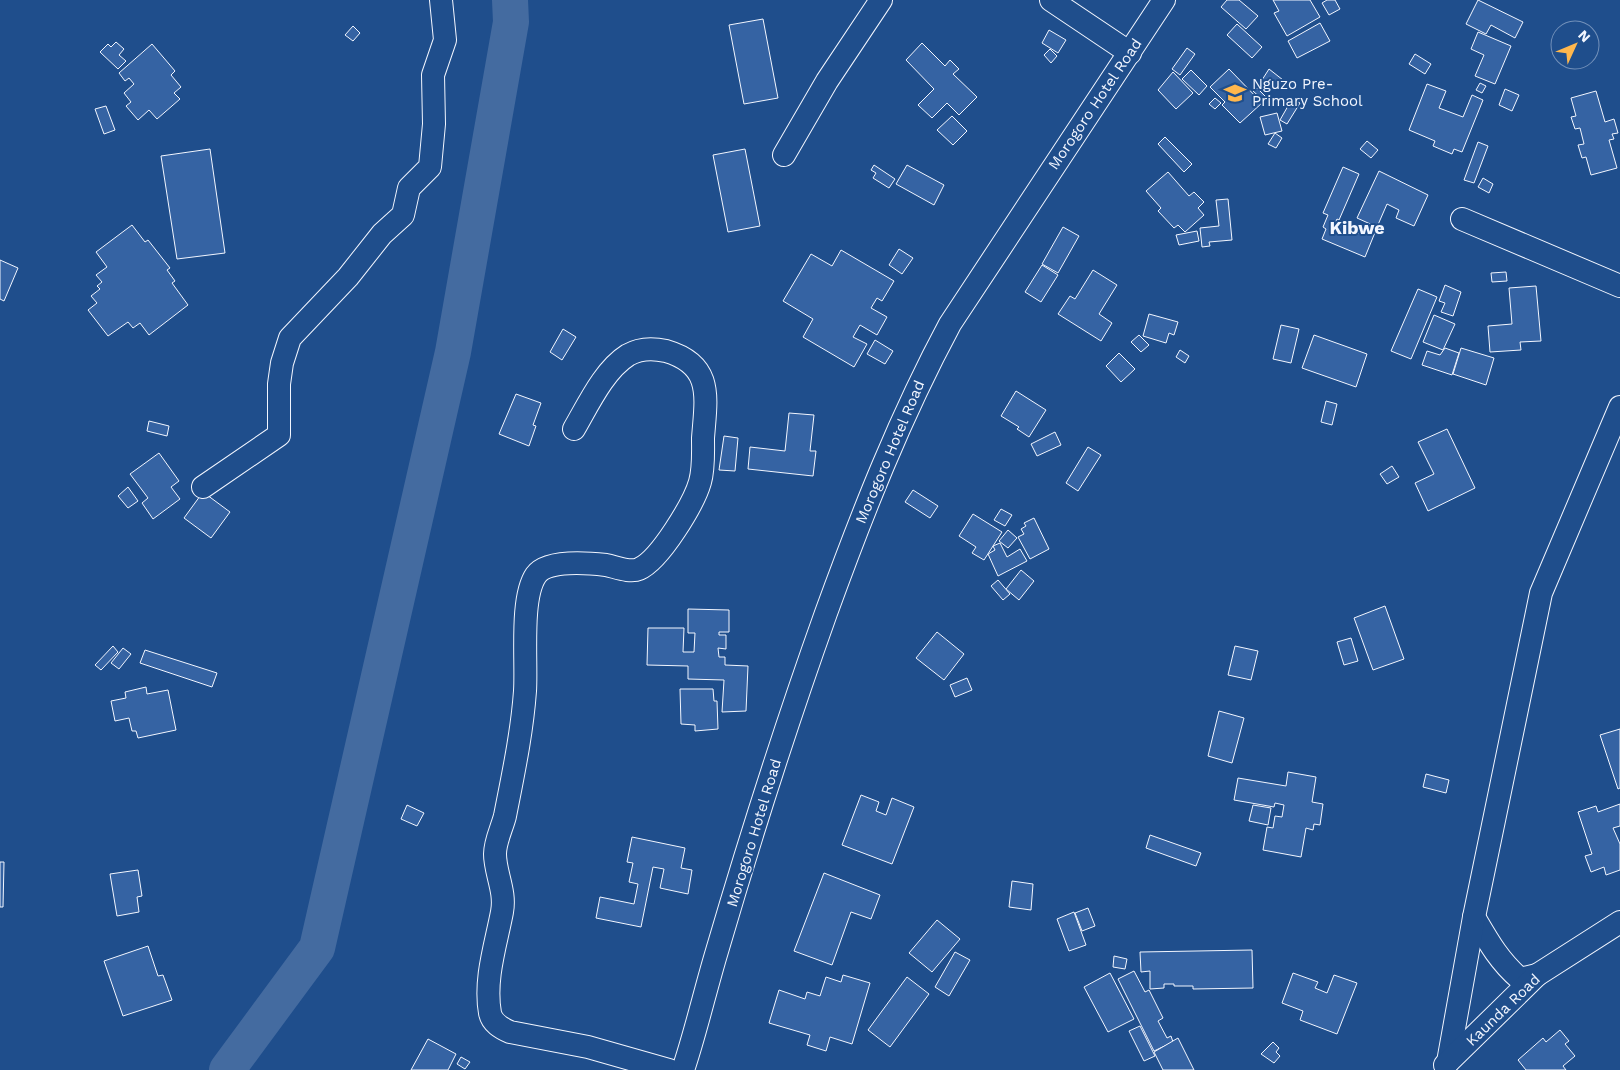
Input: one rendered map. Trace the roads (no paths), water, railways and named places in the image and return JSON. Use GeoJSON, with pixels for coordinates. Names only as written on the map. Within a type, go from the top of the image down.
{"type":"FeatureCollection","features":[{"type":"Feature","properties":{"kind":"street"},"geometry":{"type":"LineString","coordinates":[[203,487],[279,435],[279,384],[282,363],[290,338],[348,277],[382,234],[403,215],[409,188],[430,167],[434,124],[433,75],[445,40],[441,0]]}},
{"type":"Feature","properties":{"kind":"street"},"geometry":{"type":"LineString","coordinates":[[784,155],[827,81],[882,0]]}},
{"type":"Feature","properties":{"kind":"street"},"geometry":{"type":"LineString","coordinates":[[1050,0],[1130,53]]}},
{"type":"Feature","properties":{"kind":"street","name":"Morogoro Hotel Road"},"geometry":{"type":"LineString","coordinates":[[683,1070],[701,1013],[717,952],[794,703],[863,512],[921,377],[950,324],[1002,243],[1164,0]]}},
{"type":"Feature","properties":{"kind":"street"},"geometry":{"type":"LineString","coordinates":[[1462,219],[1620,286]]}},
{"type":"Feature","properties":{"kind":"street"},"geometry":{"type":"LineString","coordinates":[[574,429],[613,369],[634,352],[656,349],[683,358],[694,365],[704,383],[706,411],[701,479],[687,510],[664,545],[646,565],[634,570],[576,563],[547,567],[536,575],[530,589],[526,616],[525,690],[522,723],[495,854],[503,902],[490,974],[490,1014],[499,1027],[510,1032],[588,1047],[669,1070]]}},
{"type":"Feature","properties":{"kind":"street"},"geometry":{"type":"LineString","coordinates":[[1444,1066],[1542,593],[1620,407]]}},
{"type":"Feature","properties":{"kind":"street"},"geometry":{"type":"LineString","coordinates":[[1474,917],[1495,954],[1510,970],[1520,979],[1537,975]]}},
{"type":"Feature","properties":{"kind":"street","name":"Kaunda Road"},"geometry":{"type":"LineString","coordinates":[[1444,1066],[1537,975],[1620,922]]}},
{"type":"Feature","properties":{"kind":"waterway"},"geometry":{"type":"LineString","coordinates":[[227,1070],[317,948],[453,352],[511,22],[510,0]]}},
{"type":"Feature","properties":{"kind":"place","name":"Nguzo Pre- Primary School"},"geometry":{"type":"Point","coordinates":[1235,93]}},
{"type":"Feature","properties":{"kind":"district","name":"Kibwe"},"geometry":{"type":"Point","coordinates":[1357,227]}}]}
